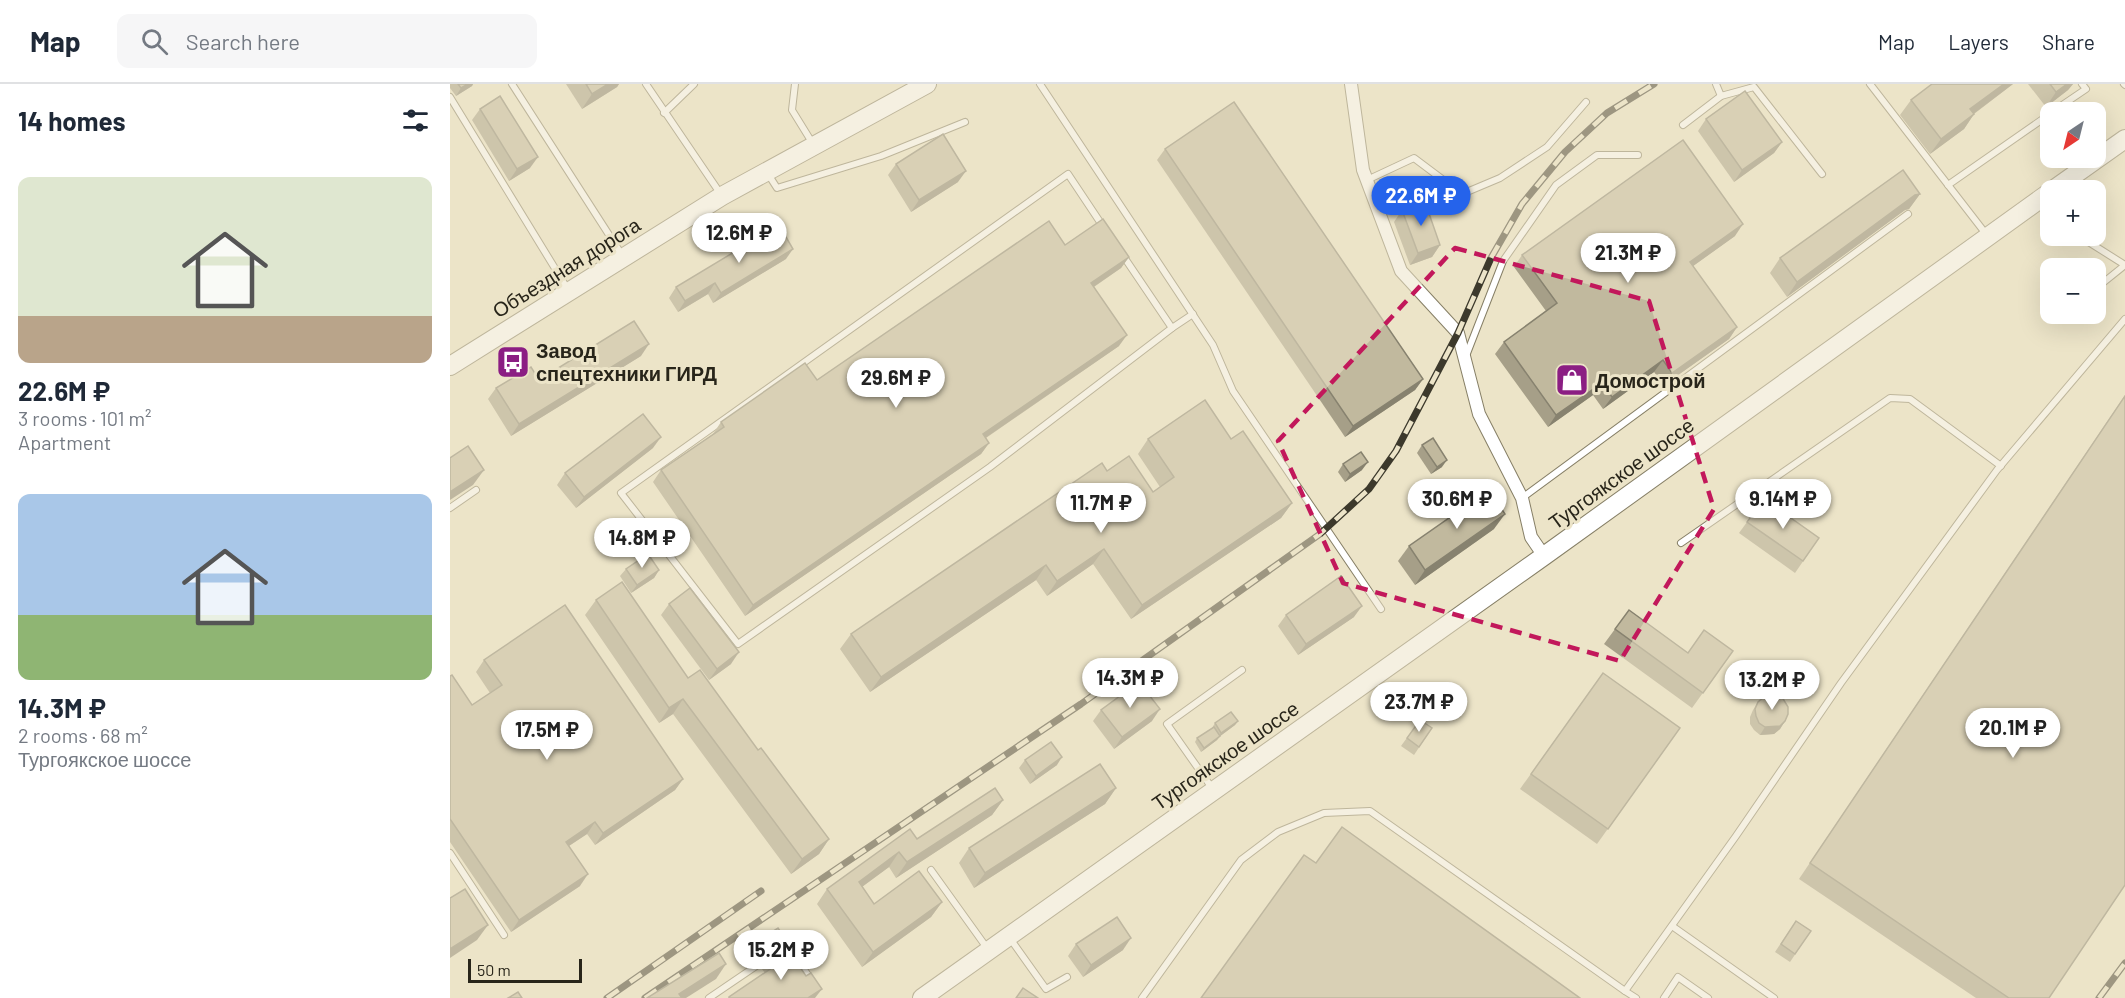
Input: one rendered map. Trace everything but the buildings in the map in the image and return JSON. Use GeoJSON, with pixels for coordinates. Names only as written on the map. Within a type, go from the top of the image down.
{"type":"FeatureCollection","features":[{"type":"Feature","properties":{"kind":"main road","name":"Объездная дорога"},"geometry":{"type":"LineString","coordinates":[[450,366],[722,196],[927,84]]}},
{"type":"Feature","properties":{"kind":"main road","name":"Тургоякское шоссе"},"geometry":{"type":"LineString","coordinates":[[2070,180],[2125,139]]}},
{"type":"Feature","properties":{"kind":"main road","name":"Тургоякское шоссе"},"geometry":{"type":"LineString","coordinates":[[922,998],[940,989],[1008,937],[2040,202]]}},
{"type":"Feature","properties":{"kind":"street"},"geometry":{"type":"LineString","coordinates":[[1351,84],[1363,170],[1401,271],[1458,333],[1479,414],[1522,498],[1531,537],[1544,556]]}},
{"type":"Feature","properties":{"kind":"lane"},"geometry":{"type":"LineString","coordinates":[[512,84],[624,258]]}},
{"type":"Feature","properties":{"kind":"lane"},"geometry":{"type":"LineString","coordinates":[[646,84],[722,196]]}},
{"type":"Feature","properties":{"kind":"lane"},"geometry":{"type":"LineString","coordinates":[[664,113],[694,84]]}},
{"type":"Feature","properties":{"kind":"lane"},"geometry":{"type":"LineString","coordinates":[[795,84],[792,110],[814,144]]}},
{"type":"Feature","properties":{"kind":"lane"},"geometry":{"type":"LineString","coordinates":[[1040,84],[1213,345],[1233,391],[1381,609]]}},
{"type":"Feature","properties":{"kind":"lane"},"geometry":{"type":"LineString","coordinates":[[1716,84],[1720,96]]}},
{"type":"Feature","properties":{"kind":"lane"},"geometry":{"type":"LineString","coordinates":[[1870,84],[1988,237]]}},
{"type":"Feature","properties":{"kind":"lane"},"geometry":{"type":"LineString","coordinates":[[2067,102],[2086,89],[2082,84]]}},
{"type":"Feature","properties":{"kind":"lane"},"geometry":{"type":"LineString","coordinates":[[1683,125],[1720,96],[1754,87],[1822,174]]}},
{"type":"Feature","properties":{"kind":"lane"},"geometry":{"type":"LineString","coordinates":[[450,97],[569,291]]}},
{"type":"Feature","properties":{"kind":"lane"},"geometry":{"type":"LineString","coordinates":[[1367,180],[1414,158],[1462,194],[1500,178],[1547,147],[1586,102]]}},
{"type":"Feature","properties":{"kind":"lane"},"geometry":{"type":"LineString","coordinates":[[1948,185],[2040,121]]}},
{"type":"Feature","properties":{"kind":"lane"},"geometry":{"type":"LineString","coordinates":[[766,171],[777,188],[881,156],[965,122]]}},
{"type":"Feature","properties":{"kind":"lane"},"geometry":{"type":"LineString","coordinates":[[1465,359],[1503,261],[1556,185],[1598,155],[1638,154]]}},
{"type":"Feature","properties":{"kind":"lane"},"geometry":{"type":"LineString","coordinates":[[1107,232],[1068,174],[621,493],[738,644],[990,467],[1193,314]]}},
{"type":"Feature","properties":{"kind":"lane"},"geometry":{"type":"LineString","coordinates":[[1522,498],[1908,214]]}},
{"type":"Feature","properties":{"kind":"lane"},"geometry":{"type":"LineString","coordinates":[[2095,246],[2125,265],[2106,280]]}},
{"type":"Feature","properties":{"kind":"lane"},"geometry":{"type":"LineString","coordinates":[[1120,251],[1172,328]]}},
{"type":"Feature","properties":{"kind":"lane"},"geometry":{"type":"LineString","coordinates":[[1626,991],[1841,683],[2001,466],[2125,319]]}},
{"type":"Feature","properties":{"kind":"lane"},"geometry":{"type":"LineString","coordinates":[[1681,543],[1890,398],[1910,399],[2001,466]]}},
{"type":"Feature","properties":{"kind":"lane"},"geometry":{"type":"LineString","coordinates":[[450,508],[476,490]]}},
{"type":"Feature","properties":{"kind":"lane"},"geometry":{"type":"LineString","coordinates":[[1214,791],[1167,724],[1242,670]]}},
{"type":"Feature","properties":{"kind":"lane"},"geometry":{"type":"LineString","coordinates":[[1142,998],[1241,861],[1278,831],[1324,813],[1370,811],[1636,998]]}},
{"type":"Feature","properties":{"kind":"lane"},"geometry":{"type":"LineString","coordinates":[[450,853],[504,935]]}},
{"type":"Feature","properties":{"kind":"lane"},"geometry":{"type":"LineString","coordinates":[[931,870],[989,951]]}},
{"type":"Feature","properties":{"kind":"lane"},"geometry":{"type":"LineString","coordinates":[[1672,926],[1774,998]]}},
{"type":"Feature","properties":{"kind":"lane"},"geometry":{"type":"LineString","coordinates":[[1008,937],[1047,988],[1067,977]]}},
{"type":"Feature","properties":{"kind":"lane"},"geometry":{"type":"LineString","coordinates":[[709,998],[787,945],[814,985]]}},
{"type":"Feature","properties":{"kind":"lane"},"geometry":{"type":"LineString","coordinates":[[1664,998],[1678,977],[1708,998]]}},
{"type":"Feature","properties":{"kind":"highlighted area"},"geometry":{"type":"Polygon","coordinates":[[[1455,248],[1649,301],[1714,509],[1620,661],[1343,583],[1278,441],[1455,248]]]}},
{"type":"Feature","properties":{"kind":"railway"},"geometry":{"type":"LineString","coordinates":[[645,998],[1081,704],[1320,534],[1369,489],[1396,451],[1458,333],[1491,258],[1522,204],[1565,152],[1607,113],[1654,84]]}},
{"type":"Feature","properties":{"kind":"railway"},"geometry":{"type":"LineString","coordinates":[[607,998],[761,891]]}},
{"type":"Feature","properties":{"kind":"railway"},"geometry":{"type":"LineString","coordinates":[[2099,998],[2125,963]]}},
{"type":"Feature","properties":{"kind":"place","name":"Завод спецтехники ГИРД"},"geometry":{"type":"Point","coordinates":[513,362]}},
{"type":"Feature","properties":{"kind":"place","name":"Домострой"},"geometry":{"type":"Point","coordinates":[1572,380]}}]}
